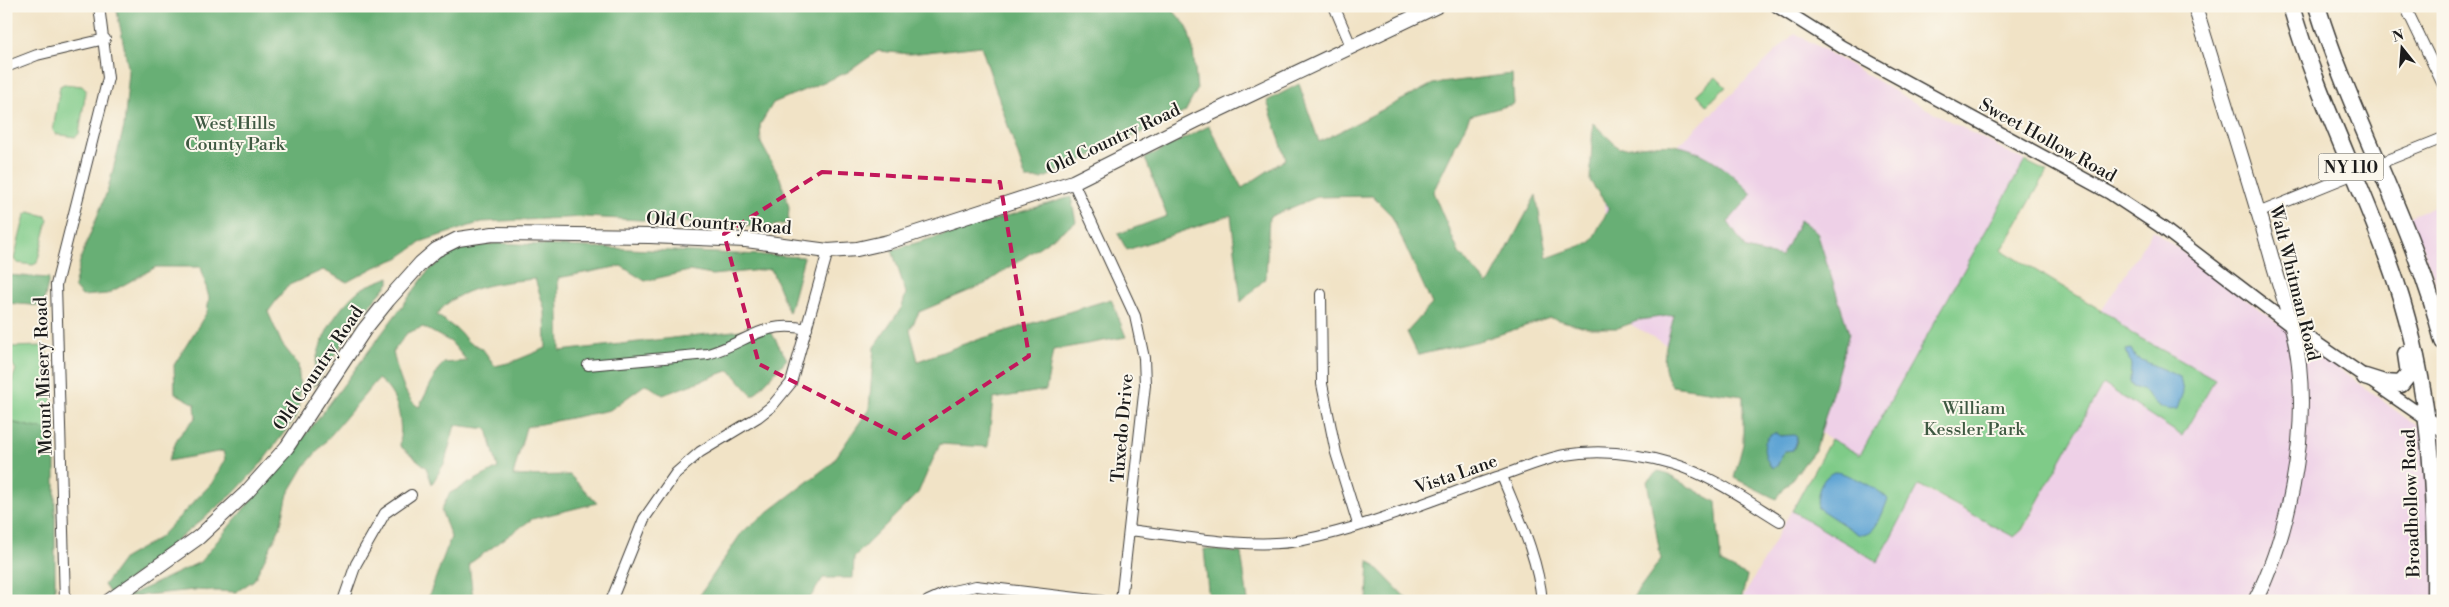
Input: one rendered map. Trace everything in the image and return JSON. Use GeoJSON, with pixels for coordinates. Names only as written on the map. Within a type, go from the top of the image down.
{"type":"FeatureCollection","features":[{"type":"Feature","properties":{"kind":"main road","name":"Old Country Road"},"geometry":{"type":"LineString","coordinates":[[108,601],[199,537],[246,493],[287,447],[364,330],[388,300],[421,263],[436,250],[451,243],[476,235],[493,234],[650,236],[746,240],[828,251],[857,249],[905,238],[1073,182],[1436,6]]}},
{"type":"Feature","properties":{"kind":"main road","name":"Walt Whitman Road"},"geometry":{"type":"LineString","coordinates":[[2195,6],[2258,213],[2290,325],[2299,365],[2299,420],[2293,480],[2282,530],[2255,601]]}},
{"type":"Feature","properties":{"kind":"main road","name":"Broadhollow Road"},"geometry":{"type":"LineString","coordinates":[[2291,6],[2315,78],[2384,249],[2410,330],[2428,420],[2433,479],[2435,601]]}},
{"type":"Feature","properties":{"kind":"main road","name":"NY 110"},"geometry":{"type":"LineString","coordinates":[[2317,6],[2342,80],[2420,266],[2443,341]]}},
{"type":"Feature","properties":{"kind":"main road"},"geometry":{"type":"LineString","coordinates":[[2365,377],[2397,385],[2405,381],[2409,374],[2405,350],[2406,339],[2410,330]]}},
{"type":"Feature","properties":{"kind":"main road"},"geometry":{"type":"LineString","coordinates":[[2428,420],[2443,430]]}},
{"type":"Feature","properties":{"kind":"street","name":"Mount Misery Road"},"geometry":{"type":"LineString","coordinates":[[65,601],[56,285],[108,78],[100,6]]}},
{"type":"Feature","properties":{"kind":"street"},"geometry":{"type":"LineString","coordinates":[[1334,6],[1351,46]]}},
{"type":"Feature","properties":{"kind":"street","name":"Sweet Hollow Road"},"geometry":{"type":"LineString","coordinates":[[1777,6],[1830,41],[2110,193],[2160,226],[2290,325],[2428,420]]}},
{"type":"Feature","properties":{"kind":"street"},"geometry":{"type":"LineString","coordinates":[[2405,6],[2443,85]]}},
{"type":"Feature","properties":{"kind":"street"},"geometry":{"type":"LineString","coordinates":[[6,66],[37,55],[105,39]]}},
{"type":"Feature","properties":{"kind":"street"},"geometry":{"type":"LineString","coordinates":[[2378,164],[2443,138]]}},
{"type":"Feature","properties":{"kind":"street"},"geometry":{"type":"LineString","coordinates":[[2258,213],[2354,174]]}},
{"type":"Feature","properties":{"kind":"street","name":"Tuxedo Drive"},"geometry":{"type":"LineString","coordinates":[[1073,182],[1130,302],[1144,358],[1145,385],[1121,601]]}},
{"type":"Feature","properties":{"kind":"street"},"geometry":{"type":"LineString","coordinates":[[611,601],[636,536],[660,493],[676,473],[700,452],[772,406],[790,383],[828,251]]}},
{"type":"Feature","properties":{"kind":"street"},"geometry":{"type":"LineString","coordinates":[[1321,294],[1323,392],[1336,452],[1358,524]]}},
{"type":"Feature","properties":{"kind":"street"},"geometry":{"type":"LineString","coordinates":[[588,365],[708,354],[721,350],[765,329],[788,325],[806,329]]}},
{"type":"Feature","properties":{"kind":"street","name":"Vista Lane"},"geometry":{"type":"LineString","coordinates":[[1130,530],[1273,544],[1302,540],[1358,524],[1564,455],[1597,452],[1633,455],[1673,464],[1704,476],[1780,520]]}},
{"type":"Feature","properties":{"kind":"street"},"geometry":{"type":"LineString","coordinates":[[1502,476],[1540,579],[1542,601]]}},
{"type":"Feature","properties":{"kind":"street"},"geometry":{"type":"LineString","coordinates":[[343,601],[356,564],[384,513],[411,495]]}},
{"type":"Feature","properties":{"kind":"street"},"geometry":{"type":"LineString","coordinates":[[928,601],[948,592],[976,586],[1102,601]]}},
{"type":"Feature","properties":{"kind":"highlighted area"},"geometry":{"type":"Polygon","coordinates":[[[822,172],[1000,182],[1029,356],[904,438],[759,364],[724,234],[822,172]]]}},
{"type":"Feature","properties":{"kind":"shaded area"},"geometry":{"type":"Polygon","coordinates":[[[1795,33],[1910,100],[2025,161],[1860,455],[2014,537],[2023,530],[2103,383],[2182,436],[2215,379],[2131,333],[2102,310],[2153,230],[2411,422],[2443,438],[2443,601],[1741,601],[1831,439],[1614,315],[1603,191],[1627,195],[1795,33]]]}},
{"type":"Feature","properties":{"kind":"shaded area"},"geometry":{"type":"Polygon","coordinates":[[[2443,203],[2443,301],[2410,216],[2443,203]]]}},
{"type":"Feature","properties":{"kind":"green space","name":"West Hills County Park"},"geometry":{"type":"Polygon","coordinates":[[[116,6],[1169,6],[1187,26],[1193,50],[1197,90],[1185,112],[1042,179],[1026,179],[981,46],[910,54],[878,51],[848,72],[773,103],[760,125],[761,143],[780,178],[789,207],[788,223],[768,227],[585,217],[482,222],[423,241],[398,258],[375,267],[347,282],[323,270],[287,286],[268,312],[282,344],[298,364],[300,388],[298,414],[260,465],[233,494],[111,595],[104,585],[124,558],[159,538],[212,483],[225,459],[223,451],[168,461],[178,437],[196,417],[195,404],[175,393],[174,365],[207,312],[209,298],[201,267],[156,267],[107,294],[82,296],[74,287],[81,257],[108,189],[124,127],[129,72],[116,6]]]}},
{"type":"Feature","properties":{"kind":"green space"},"geometry":{"type":"Polygon","coordinates":[[[1512,74],[1514,104],[1470,116],[1433,192],[1459,253],[1488,285],[1536,195],[1547,258],[1591,242],[1609,208],[1590,181],[1593,123],[1619,148],[1674,145],[1697,152],[1727,170],[1752,194],[1728,222],[1746,249],[1781,257],[1800,220],[1817,232],[1849,333],[1816,449],[1776,499],[1734,478],[1743,444],[1743,396],[1672,386],[1667,377],[1664,359],[1665,350],[1674,315],[1640,320],[1618,328],[1590,328],[1550,318],[1479,341],[1418,355],[1407,332],[1432,304],[1391,215],[1372,196],[1317,197],[1269,217],[1266,278],[1241,302],[1231,215],[1127,250],[1118,234],[1167,216],[1145,158],[1209,126],[1242,188],[1286,159],[1267,101],[1299,84],[1319,142],[1433,84],[1512,74]],[[1780,436],[1766,455],[1770,466],[1777,466],[1784,451],[1793,450],[1797,441],[1780,436]]]}},
{"type":"Feature","properties":{"kind":"green space"},"geometry":{"type":"Polygon","coordinates":[[[1716,77],[1726,87],[1707,105],[1697,94],[1716,77]]]}},
{"type":"Feature","properties":{"kind":"green space"},"geometry":{"type":"Polygon","coordinates":[[[64,84],[82,86],[86,90],[79,134],[75,137],[56,134],[53,131],[60,86],[64,84]]]}},
{"type":"Feature","properties":{"kind":"green space","name":"William Kessler Park"},"geometry":{"type":"Polygon","coordinates":[[[2025,161],[2047,172],[2002,250],[2114,318],[2131,333],[2215,379],[2182,436],[2103,384],[2022,530],[2014,537],[1919,485],[1878,562],[1792,511],[1831,439],[1860,455],[2025,161]]]}},
{"type":"Feature","properties":{"kind":"green space"},"geometry":{"type":"Polygon","coordinates":[[[1071,197],[1076,222],[985,284],[919,312],[910,330],[918,361],[967,343],[1111,299],[1126,337],[1053,350],[1046,390],[993,399],[988,447],[940,444],[918,493],[854,557],[853,578],[823,578],[808,601],[696,601],[742,532],[832,463],[869,409],[874,347],[902,307],[906,293],[892,250],[1071,197]]]}},
{"type":"Feature","properties":{"kind":"green space"},"geometry":{"type":"Polygon","coordinates":[[[29,212],[46,216],[48,220],[37,263],[33,265],[17,263],[14,259],[25,215],[29,212]]]}},
{"type":"Feature","properties":{"kind":"green space"},"geometry":{"type":"Polygon","coordinates":[[[497,243],[804,257],[789,313],[771,269],[712,275],[689,271],[645,281],[621,266],[558,278],[560,351],[768,327],[787,359],[753,396],[730,370],[663,395],[646,384],[610,410],[526,427],[513,476],[570,475],[597,503],[532,519],[469,564],[473,598],[471,601],[427,601],[451,537],[441,510],[450,493],[498,468],[487,429],[455,425],[445,462],[432,484],[426,467],[400,446],[401,428],[398,410],[391,393],[378,379],[304,467],[288,494],[280,528],[254,580],[236,592],[194,590],[126,597],[200,562],[318,419],[429,270],[457,250],[497,243]],[[535,279],[481,287],[445,305],[437,315],[460,332],[468,342],[482,348],[495,366],[512,362],[546,348],[545,310],[535,279]],[[423,327],[407,333],[393,352],[405,391],[419,407],[439,368],[444,363],[467,361],[451,342],[423,327]]]}},
{"type":"Feature","properties":{"kind":"green space"},"geometry":{"type":"Polygon","coordinates":[[[6,275],[49,278],[43,306],[6,303],[6,275]]]}},
{"type":"Feature","properties":{"kind":"green space"},"geometry":{"type":"Polygon","coordinates":[[[389,277],[389,283],[360,317],[313,388],[316,361],[320,348],[324,336],[338,312],[357,292],[368,285],[389,277]]]}},
{"type":"Feature","properties":{"kind":"green space"},"geometry":{"type":"Polygon","coordinates":[[[46,346],[55,432],[10,422],[11,389],[16,370],[6,353],[6,347],[46,346]]]}},
{"type":"Feature","properties":{"kind":"green space"},"geometry":{"type":"Polygon","coordinates":[[[10,422],[55,432],[55,601],[6,601],[6,423],[10,422]]]}},
{"type":"Feature","properties":{"kind":"green space"},"geometry":{"type":"Polygon","coordinates":[[[1658,471],[1716,502],[1721,563],[1747,576],[1741,601],[1634,601],[1634,596],[1661,559],[1647,481],[1658,471]]]}},
{"type":"Feature","properties":{"kind":"green space"},"geometry":{"type":"Polygon","coordinates":[[[1204,549],[1241,553],[1248,601],[1209,601],[1204,549]]]}},
{"type":"Feature","properties":{"kind":"green space"},"geometry":{"type":"Polygon","coordinates":[[[1369,560],[1409,601],[1367,601],[1369,560]]]}},
{"type":"Feature","properties":{"kind":"water"},"geometry":{"type":"Polygon","coordinates":[[[2131,349],[2135,357],[2180,377],[2183,392],[2177,409],[2163,408],[2156,404],[2144,391],[2133,387],[2130,381],[2131,365],[2126,350],[2131,349]]]}},
{"type":"Feature","properties":{"kind":"water"},"geometry":{"type":"Polygon","coordinates":[[[1775,433],[1780,436],[1794,435],[1797,437],[1793,450],[1784,451],[1777,466],[1773,468],[1767,459],[1764,449],[1767,439],[1775,433]]]}},
{"type":"Feature","properties":{"kind":"water"},"geometry":{"type":"Polygon","coordinates":[[[1834,472],[1847,475],[1862,482],[1888,499],[1877,524],[1869,533],[1864,535],[1858,534],[1818,508],[1817,498],[1822,482],[1829,474],[1834,472]]]}}]}
